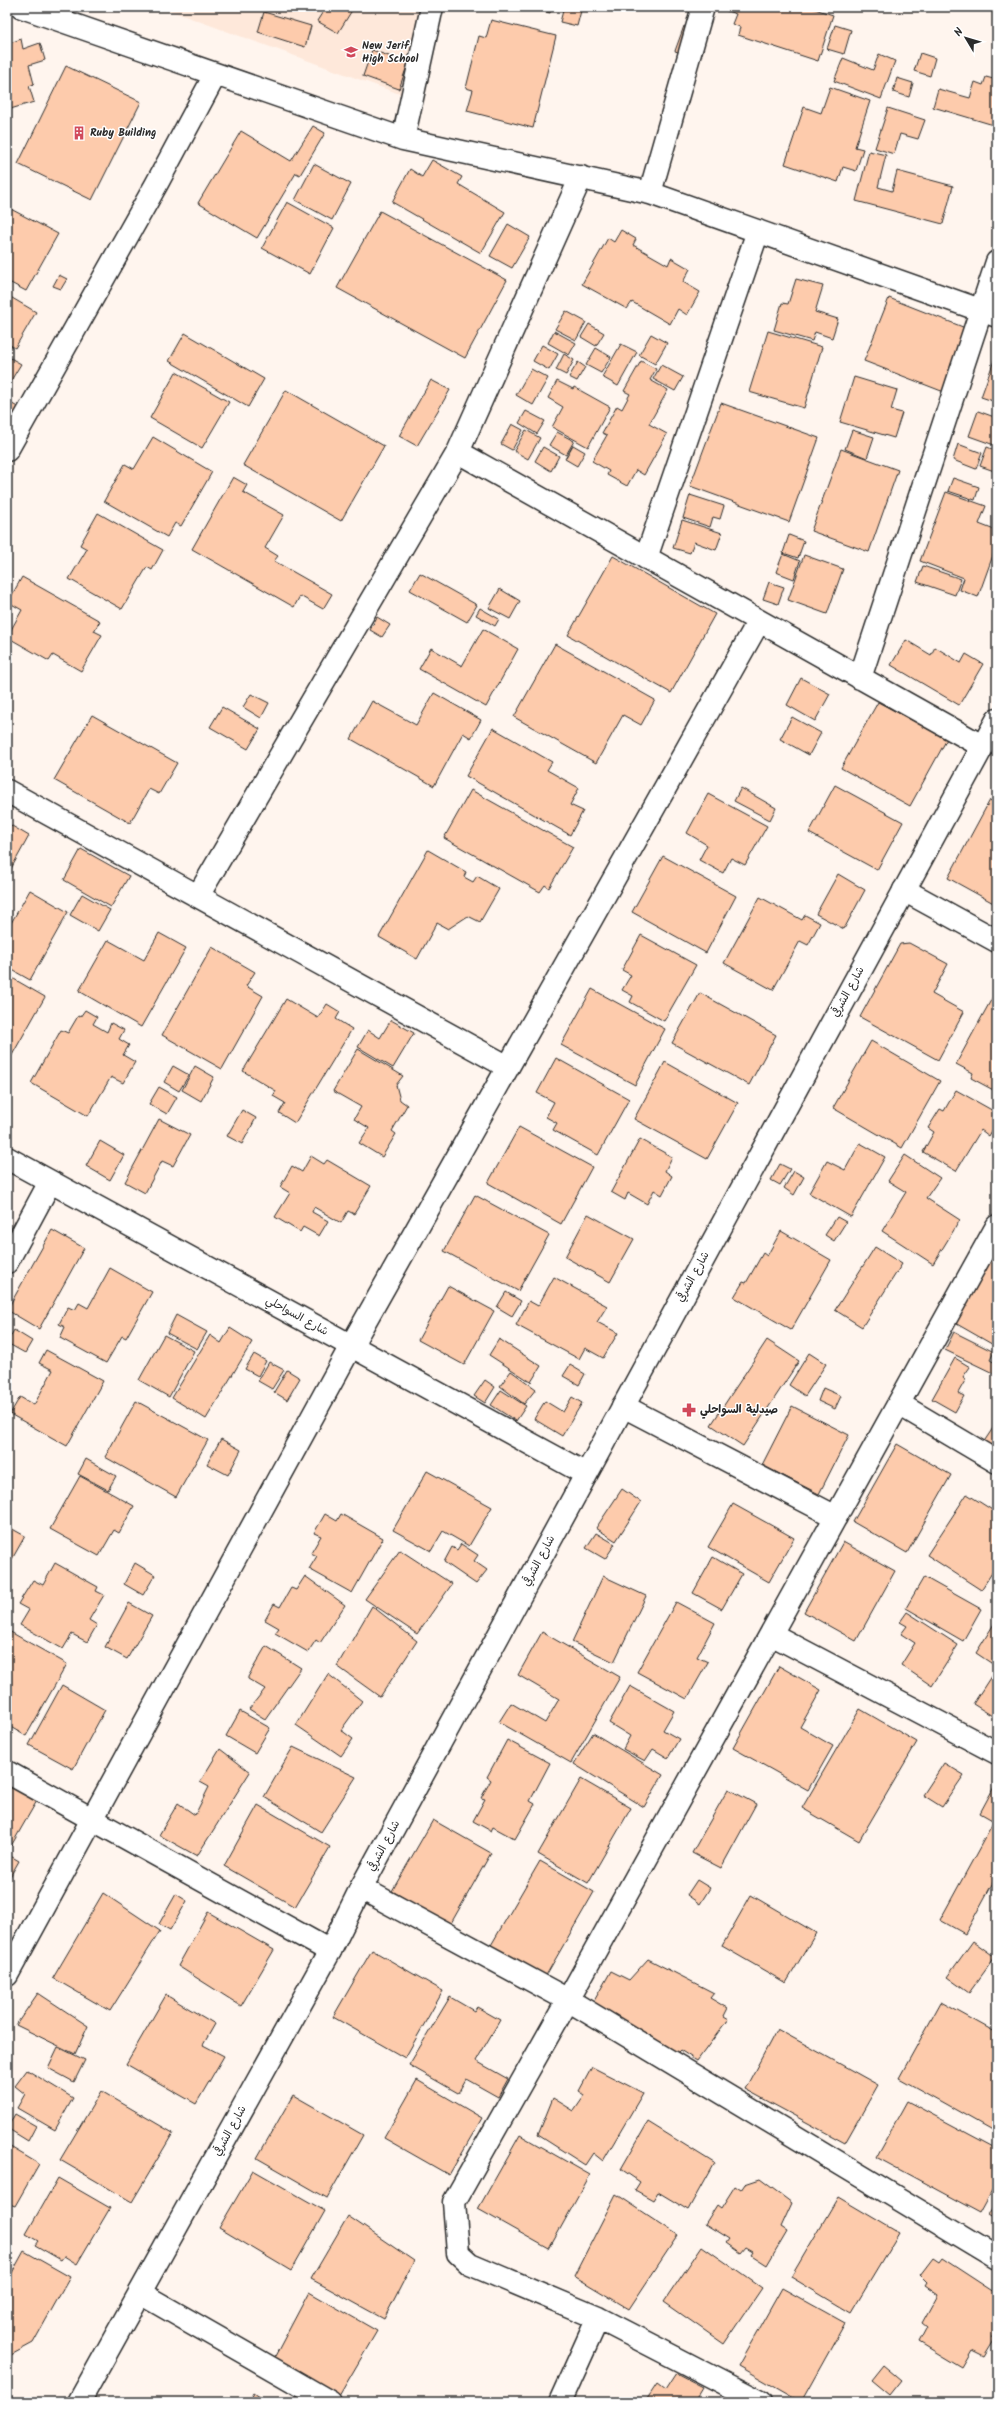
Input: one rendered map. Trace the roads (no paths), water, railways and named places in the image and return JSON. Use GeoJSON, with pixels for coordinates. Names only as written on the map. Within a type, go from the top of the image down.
{"type":"FeatureCollection","features":[{"type":"Feature","properties":{"kind":"street"},"geometry":{"type":"LineString","coordinates":[[22,7],[403,139],[650,193],[990,313]]}},
{"type":"Feature","properties":{"kind":"street"},"geometry":{"type":"LineString","coordinates":[[403,139],[432,7]]}},
{"type":"Feature","properties":{"kind":"street"},"geometry":{"type":"LineString","coordinates":[[650,193],[703,7]]}},
{"type":"Feature","properties":{"kind":"street"},"geometry":{"type":"LineString","coordinates":[[7,450],[156,185],[215,75]]}},
{"type":"Feature","properties":{"kind":"street"},"geometry":{"type":"LineString","coordinates":[[198,896],[458,452],[581,177]]}},
{"type":"Feature","properties":{"kind":"street"},"geometry":{"type":"LineString","coordinates":[[646,558],[758,231]]}},
{"type":"Feature","properties":{"kind":"street"},"geometry":{"type":"LineString","coordinates":[[860,678],[990,313],[997,262]]}},
{"type":"Feature","properties":{"kind":"street"},"geometry":{"type":"LineString","coordinates":[[458,452],[982,746]]}},
{"type":"Feature","properties":{"kind":"street"},"geometry":{"type":"LineString","coordinates":[[7,1975],[351,1346],[759,621]]}},
{"type":"Feature","properties":{"kind":"street","name":"شارع الشرقي"},"geometry":{"type":"LineString","coordinates":[[79,2402],[330,1951],[361,1888],[997,720]]}},
{"type":"Feature","properties":{"kind":"street"},"geometry":{"type":"LineString","coordinates":[[7,791],[508,1067]]}},
{"type":"Feature","properties":{"kind":"street"},"geometry":{"type":"LineString","coordinates":[[904,890],[997,941]]}},
{"type":"Feature","properties":{"kind":"street","name":"شارع السواحلي"},"geometry":{"type":"LineString","coordinates":[[7,1158],[586,1474]]}},
{"type":"Feature","properties":{"kind":"street"},"geometry":{"type":"LineString","coordinates":[[7,1262],[50,1182]]}},
{"type":"Feature","properties":{"kind":"street"},"geometry":{"type":"LineString","coordinates":[[761,2402],[598,2318],[470,2264],[458,2252],[455,2230],[454,2202],[568,2000],[997,1226]]}},
{"type":"Feature","properties":{"kind":"street"},"geometry":{"type":"LineString","coordinates":[[899,1404],[997,1462]]}},
{"type":"Feature","properties":{"kind":"street"},"geometry":{"type":"LineString","coordinates":[[623,1406],[836,1517]]}},
{"type":"Feature","properties":{"kind":"street"},"geometry":{"type":"LineString","coordinates":[[771,1634],[997,1753]]}},
{"type":"Feature","properties":{"kind":"street"},"geometry":{"type":"LineString","coordinates":[[7,1772],[330,1951]]}},
{"type":"Feature","properties":{"kind":"street"},"geometry":{"type":"LineString","coordinates":[[361,1888],[568,2000],[997,2258]]}},
{"type":"Feature","properties":{"kind":"street"},"geometry":{"type":"LineString","coordinates":[[140,2293],[330,2402]]}},
{"type":"Feature","properties":{"kind":"street"},"geometry":{"type":"LineString","coordinates":[[560,2402],[598,2318]]}},
{"type":"Feature","properties":{"kind":"place","name":"New Jerif High School"},"geometry":{"type":"Point","coordinates":[351,52]}},
{"type":"Feature","properties":{"kind":"place","name":"Ruby Building"},"geometry":{"type":"Point","coordinates":[79,133]}},
{"type":"Feature","properties":{"kind":"place","name":"صيدلية السواحلي"},"geometry":{"type":"Point","coordinates":[689,1410]}}]}
